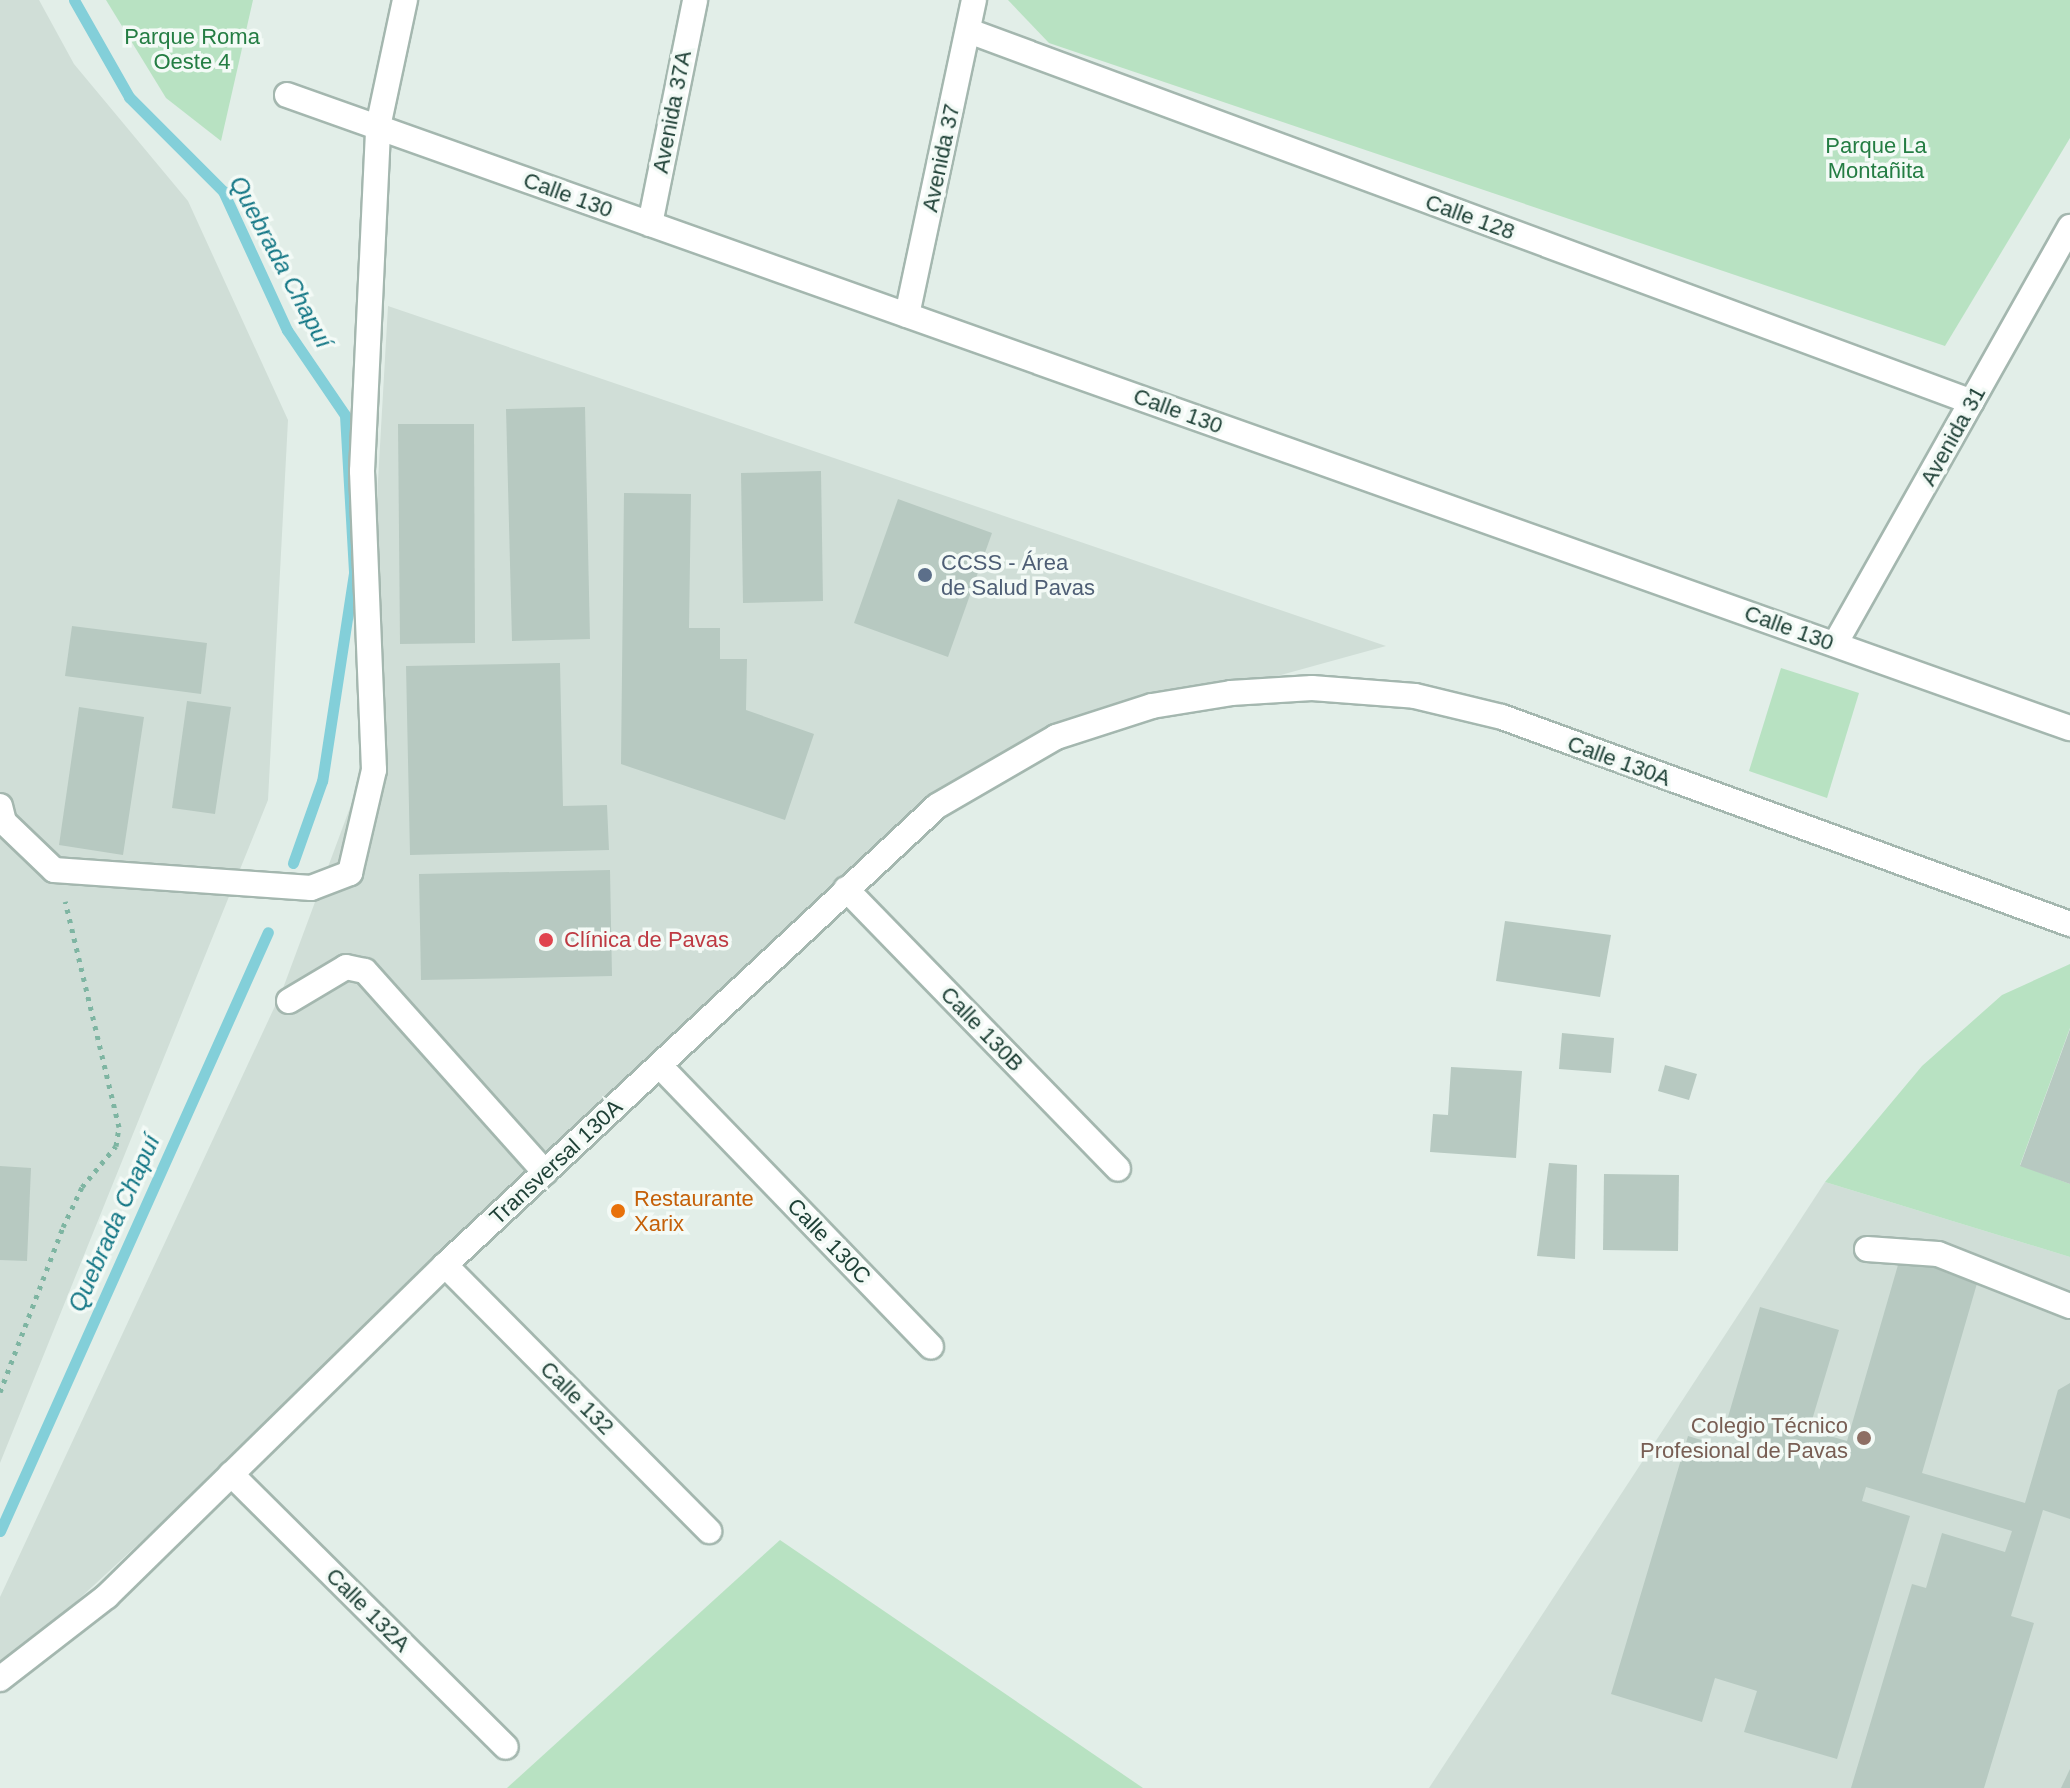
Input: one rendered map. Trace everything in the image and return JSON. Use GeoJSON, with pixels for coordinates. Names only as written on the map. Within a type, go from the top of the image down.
{"type":"FeatureCollection","features":[{"type":"Feature","properties":{"kind":"street"},"geometry":{"type":"LineString","coordinates":[[0,806],[4,822],[54,870],[311,888],[350,873],[374,770],[362,471],[378,127],[405,0]]}},
{"type":"Feature","properties":{"kind":"street","name":"Avenida 37A"},"geometry":{"type":"LineString","coordinates":[[650,224],[695,0]]}},
{"type":"Feature","properties":{"kind":"street","name":"Avenida 37"},"geometry":{"type":"LineString","coordinates":[[907,315],[974,0]]}},
{"type":"Feature","properties":{"kind":"street","name":"Calle 128"},"geometry":{"type":"LineString","coordinates":[[969,31],[1972,402]]}},
{"type":"Feature","properties":{"kind":"street","name":"Calle 130"},"geometry":{"type":"LineString","coordinates":[[287,95],[2070,728]]}},
{"type":"Feature","properties":{"kind":"street","name":"Avenida 31"},"geometry":{"type":"LineString","coordinates":[[1835,644],[2070,227]]}},
{"type":"Feature","properties":{"kind":"street","name":"Calle 130A"},"geometry":{"type":"LineString","coordinates":[[1152,706],[1312,688],[1415,696],[1502,717],[2070,924]]}},
{"type":"Feature","properties":{"kind":"street","name":"Transversal 130A"},"geometry":{"type":"LineString","coordinates":[[0,1679],[107,1596],[445,1265],[937,806],[1056,737],[1152,706]]}},
{"type":"Feature","properties":{"kind":"street","name":"Calle 130B"},"geometry":{"type":"LineString","coordinates":[[846,889],[1118,1169]]}},
{"type":"Feature","properties":{"kind":"street"},"geometry":{"type":"LineString","coordinates":[[289,1001],[346,967],[365,971],[545,1172]]}},
{"type":"Feature","properties":{"kind":"street","name":"Calle 130C"},"geometry":{"type":"LineString","coordinates":[[660,1066],[931,1347]]}},
{"type":"Feature","properties":{"kind":"street"},"geometry":{"type":"LineString","coordinates":[[1867,1249],[1938,1254],[2070,1306]]}},
{"type":"Feature","properties":{"kind":"street","name":"Calle 132"},"geometry":{"type":"LineString","coordinates":[[445,1265],[709,1531]]}},
{"type":"Feature","properties":{"kind":"street","name":"Calle 132A"},"geometry":{"type":"LineString","coordinates":[[231,1474],[506,1747]]}},
{"type":"Feature","properties":{"kind":"path"},"geometry":{"type":"LineString","coordinates":[[0,1392],[63,1227],[82,1187],[116,1146],[119,1127],[83,955],[54,870]]}},
{"type":"Feature","properties":{"kind":"shaded area"},"geometry":{"type":"Polygon","coordinates":[[[0,0],[39,0],[74,64],[188,201],[288,420],[268,800],[0,1463],[0,0]]]}},
{"type":"Feature","properties":{"kind":"shaded area","name":"Clínica de Pavas"},"geometry":{"type":"Polygon","coordinates":[[[388,306],[1386,646],[1056,737],[937,806],[0,1672],[0,1597],[282,991],[361,778],[388,306]]]}},
{"type":"Feature","properties":{"kind":"shaded area","name":"Colegio Técnico Profesional de Pavas"},"geometry":{"type":"Polygon","coordinates":[[[1825,1182],[2070,1257],[2070,1788],[1429,1788],[1825,1182]]]}},
{"type":"Feature","properties":{"kind":"green space","name":"Parque Roma Oeste 4"},"geometry":{"type":"Polygon","coordinates":[[[106,0],[253,0],[221,141],[166,98],[106,0]]]}},
{"type":"Feature","properties":{"kind":"green space","name":"Parque La Montañita"},"geometry":{"type":"Polygon","coordinates":[[[1008,0],[2070,0],[2070,138],[1945,346],[1049,43],[1008,0]]]}},
{"type":"Feature","properties":{"kind":"green space"},"geometry":{"type":"Polygon","coordinates":[[[1781,668],[1859,693],[1827,798],[1749,771],[1781,668]]]}},
{"type":"Feature","properties":{"kind":"green space"},"geometry":{"type":"Polygon","coordinates":[[[2070,964],[2070,1028],[2020,1165],[2070,1184],[2070,1257],[1825,1182],[1922,1066],[2002,995],[2070,964]]]}},
{"type":"Feature","properties":{"kind":"green space"},"geometry":{"type":"Polygon","coordinates":[[[780,1540],[1143,1788],[507,1788],[780,1540]]]}},
{"type":"Feature","properties":{"kind":"building"},"geometry":{"type":"Polygon","coordinates":[[[585,407],[590,639],[512,641],[506,409],[585,407]]]}},
{"type":"Feature","properties":{"kind":"building"},"geometry":{"type":"Polygon","coordinates":[[[398,424],[474,424],[475,643],[400,644],[398,424]]]}},
{"type":"Feature","properties":{"kind":"building"},"geometry":{"type":"Polygon","coordinates":[[[821,471],[823,601],[743,603],[741,473],[821,471]]]}},
{"type":"Feature","properties":{"kind":"building"},"geometry":{"type":"Polygon","coordinates":[[[624,493],[691,494],[689,628],[720,628],[720,659],[747,659],[746,710],[814,734],[785,820],[621,764],[624,493]]]}},
{"type":"Feature","properties":{"kind":"building"},"geometry":{"type":"Polygon","coordinates":[[[898,499],[992,533],[948,657],[854,623],[898,499]]]}},
{"type":"Feature","properties":{"kind":"building"},"geometry":{"type":"Polygon","coordinates":[[[72,626],[207,643],[201,694],[65,676],[72,626]]]}},
{"type":"Feature","properties":{"kind":"building"},"geometry":{"type":"Polygon","coordinates":[[[560,663],[563,806],[607,805],[609,850],[410,855],[406,666],[560,663]]]}},
{"type":"Feature","properties":{"kind":"building"},"geometry":{"type":"Polygon","coordinates":[[[187,701],[231,707],[215,814],[172,808],[187,701]]]}},
{"type":"Feature","properties":{"kind":"building"},"geometry":{"type":"Polygon","coordinates":[[[79,707],[144,717],[123,855],[59,845],[79,707]]]}},
{"type":"Feature","properties":{"kind":"building"},"geometry":{"type":"Polygon","coordinates":[[[610,870],[612,976],[421,980],[419,874],[610,870]]]}},
{"type":"Feature","properties":{"kind":"building"},"geometry":{"type":"Polygon","coordinates":[[[1505,921],[1611,935],[1600,997],[1496,981],[1505,921]]]}},
{"type":"Feature","properties":{"kind":"building"},"geometry":{"type":"Polygon","coordinates":[[[2070,1029],[2070,1184],[2020,1166],[2070,1029]]]}},
{"type":"Feature","properties":{"kind":"building"},"geometry":{"type":"Polygon","coordinates":[[[1562,1033],[1614,1038],[1611,1073],[1559,1069],[1562,1033]]]}},
{"type":"Feature","properties":{"kind":"building"},"geometry":{"type":"Polygon","coordinates":[[[1665,1065],[1697,1074],[1689,1100],[1658,1091],[1665,1065]]]}},
{"type":"Feature","properties":{"kind":"building"},"geometry":{"type":"Polygon","coordinates":[[[1451,1067],[1522,1071],[1516,1158],[1430,1152],[1433,1114],[1448,1115],[1451,1067]]]}},
{"type":"Feature","properties":{"kind":"building"},"geometry":{"type":"Polygon","coordinates":[[[1549,1163],[1577,1165],[1575,1259],[1537,1256],[1549,1163]]]}},
{"type":"Feature","properties":{"kind":"building"},"geometry":{"type":"Polygon","coordinates":[[[0,1166],[31,1168],[27,1261],[0,1260],[0,1166]]]}},
{"type":"Feature","properties":{"kind":"building"},"geometry":{"type":"Polygon","coordinates":[[[1604,1174],[1679,1175],[1678,1251],[1603,1250],[1604,1174]]]}},
{"type":"Feature","properties":{"kind":"building"},"geometry":{"type":"Polygon","coordinates":[[[1900,1258],[1978,1280],[1922,1473],[2025,1503],[2058,1390],[2070,1383],[2070,1519],[2043,1510],[2011,1616],[2034,1623],[1984,1788],[1851,1788],[1912,1584],[1926,1588],[1942,1533],[2005,1552],[2012,1531],[1866,1487],[1862,1501],[1910,1516],[1837,1759],[1744,1732],[1757,1691],[1715,1678],[1702,1722],[1611,1694],[1688,1436],[1741,1452],[1747,1430],[1726,1424],[1760,1307],[1839,1330],[1809,1430],[1847,1441],[1900,1258]]]}},
{"type":"Feature","properties":{"kind":"building"},"geometry":{"type":"Polygon","coordinates":[[[2070,1769],[2070,1788],[2061,1788],[2070,1769]]]}},
{"type":"Feature","properties":{"kind":"waterway","name":"Quebrada Chapuí"},"geometry":{"type":"LineString","coordinates":[[74,0],[129,97],[223,191],[287,330],[345,415],[354,573],[322,781],[293,863]]}},
{"type":"Feature","properties":{"kind":"waterway","name":"Quebrada Chapuí"},"geometry":{"type":"LineString","coordinates":[[0,1531],[268,932]]}},
{"type":"Feature","properties":{"kind":"place","name":"CCSS - Área de Salud Pavas"},"geometry":{"type":"Point","coordinates":[925,575]}},
{"type":"Feature","properties":{"kind":"place","name":"Clínica de Pavas"},"geometry":{"type":"Point","coordinates":[546,940]}},
{"type":"Feature","properties":{"kind":"place","name":"Restaurante Xarix"},"geometry":{"type":"Point","coordinates":[618,1211]}},
{"type":"Feature","properties":{"kind":"place","name":"Colegio Técnico Profesional de Pavas"},"geometry":{"type":"Point","coordinates":[1864,1438]}}]}
